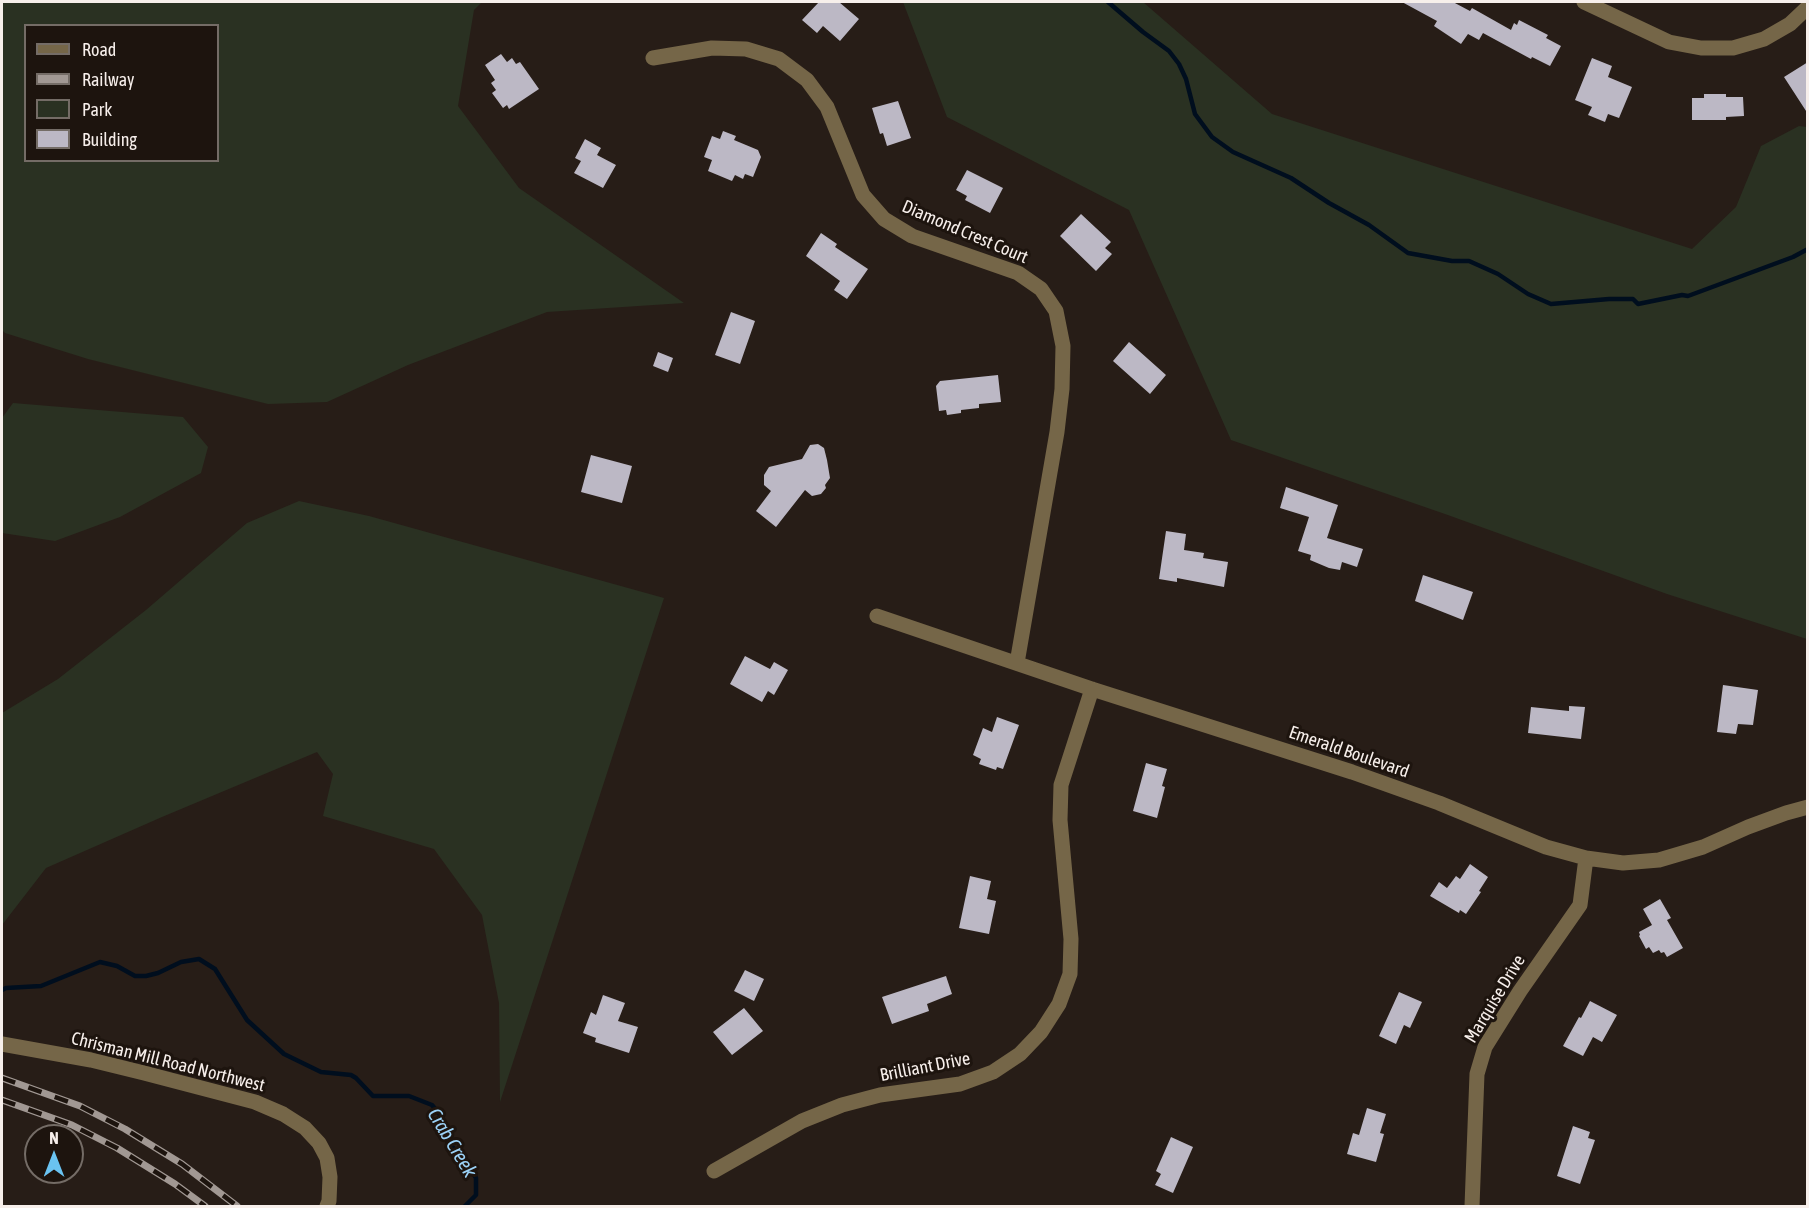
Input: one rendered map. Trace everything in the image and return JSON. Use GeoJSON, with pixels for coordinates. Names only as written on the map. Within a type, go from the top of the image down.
{"type":"FeatureCollection","features":[{"type":"Feature","properties":{"kind":"street"},"geometry":{"type":"LineString","coordinates":[[1584,2],[1669,42],[1701,48],[1733,48],[1764,39],[1790,24],[1808,7]]}},
{"type":"Feature","properties":{"kind":"street","name":"Diamond Crest Court"},"geometry":{"type":"LineString","coordinates":[[653,58],[712,48],[746,49],[779,59],[807,80],[827,107],[862,195],[884,219],[912,236],[1018,273],[1041,289],[1056,310],[1063,346],[1060,399],[1017,663]]}},
{"type":"Feature","properties":{"kind":"street","name":"Emerald Boulevard"},"geometry":{"type":"LineString","coordinates":[[877,616],[1353,772],[1439,803],[1546,847],[1586,858],[1623,863],[1659,860],[1703,847],[1757,823],[1808,807]]}},
{"type":"Feature","properties":{"kind":"street","name":"Brilliant Drive"},"geometry":{"type":"LineString","coordinates":[[714,1171],[802,1122],[842,1105],[879,1095],[960,1084],[993,1072],[1020,1054],[1041,1032],[1059,1004],[1070,974],[1071,939],[1060,820],[1061,785],[1092,688]]}},
{"type":"Feature","properties":{"kind":"street","name":"Marquise Drive"},"geometry":{"type":"LineString","coordinates":[[1472,1206],[1477,1074],[1485,1047],[1520,991],[1580,905],[1586,858]]}},
{"type":"Feature","properties":{"kind":"street","name":"Chrisman Mill Road Northwest"},"geometry":{"type":"LineString","coordinates":[[2,1044],[91,1060],[144,1073],[255,1102],[283,1114],[305,1128],[319,1143],[327,1158],[330,1177],[327,1206]]}},
{"type":"Feature","properties":{"kind":"green space"},"geometry":{"type":"Polygon","coordinates":[[[2,2],[482,2],[474,10],[458,106],[519,188],[684,303],[547,312],[408,365],[327,402],[268,404],[88,359],[5,333],[2,330],[2,2]]]}},
{"type":"Feature","properties":{"kind":"green space"},"geometry":{"type":"Polygon","coordinates":[[[903,2],[1143,2],[1272,114],[1692,249],[1736,207],[1761,146],[1799,126],[1807,127],[1807,639],[1667,594],[1231,440],[1129,210],[947,117],[903,2]]]}},
{"type":"Feature","properties":{"kind":"green space"},"geometry":{"type":"Polygon","coordinates":[[[13,403],[183,417],[208,447],[201,473],[120,517],[55,541],[2,533],[2,418],[13,403]]]}},
{"type":"Feature","properties":{"kind":"green space"},"geometry":{"type":"Polygon","coordinates":[[[299,501],[369,516],[664,598],[500,1102],[499,1003],[482,915],[434,849],[323,816],[333,774],[317,752],[46,868],[2,925],[2,713],[58,679],[146,610],[247,523],[299,501]]]}},
{"type":"Feature","properties":{"kind":"building"},"geometry":{"type":"Polygon","coordinates":[[[819,2],[839,2],[859,19],[840,41],[823,26],[817,33],[802,20],[819,2]]]}},
{"type":"Feature","properties":{"kind":"building"},"geometry":{"type":"Polygon","coordinates":[[[1402,2],[1453,2],[1470,11],[1472,8],[1511,30],[1514,23],[1517,25],[1519,20],[1548,35],[1546,38],[1561,46],[1550,66],[1532,57],[1531,59],[1483,33],[1479,40],[1468,34],[1461,44],[1434,26],[1437,21],[1402,2]]]}},
{"type":"Feature","properties":{"kind":"building"},"geometry":{"type":"Polygon","coordinates":[[[501,54],[507,62],[512,58],[516,64],[520,62],[539,89],[509,109],[507,105],[503,108],[492,93],[496,90],[491,83],[495,80],[485,65],[501,54]]]}},
{"type":"Feature","properties":{"kind":"building"},"geometry":{"type":"Polygon","coordinates":[[[1592,58],[1612,66],[1608,77],[1632,87],[1619,118],[1608,114],[1605,122],[1588,115],[1592,107],[1575,100],[1592,58]]]}},
{"type":"Feature","properties":{"kind":"building"},"geometry":{"type":"Polygon","coordinates":[[[1808,62],[1808,114],[1784,77],[1808,62]]]}},
{"type":"Feature","properties":{"kind":"building"},"geometry":{"type":"Polygon","coordinates":[[[1704,94],[1743,97],[1744,116],[1726,117],[1726,120],[1692,120],[1692,98],[1704,98],[1704,94]]]}},
{"type":"Feature","properties":{"kind":"building"},"geometry":{"type":"Polygon","coordinates":[[[898,101],[911,138],[887,146],[883,133],[880,134],[872,108],[898,101]]]}},
{"type":"Feature","properties":{"kind":"building"},"geometry":{"type":"Polygon","coordinates":[[[723,131],[736,136],[734,140],[758,150],[761,157],[753,177],[745,174],[743,179],[735,175],[732,181],[708,171],[712,160],[704,157],[712,136],[720,139],[723,131]]]}},
{"type":"Feature","properties":{"kind":"building"},"geometry":{"type":"Polygon","coordinates":[[[585,139],[601,148],[597,155],[616,165],[603,188],[574,173],[581,161],[575,158],[585,139]]]}},
{"type":"Feature","properties":{"kind":"building"},"geometry":{"type":"Polygon","coordinates":[[[967,170],[1003,188],[990,213],[965,200],[967,196],[956,190],[967,170]]]}},
{"type":"Feature","properties":{"kind":"building"},"geometry":{"type":"Polygon","coordinates":[[[1081,214],[1111,242],[1105,248],[1112,254],[1096,271],[1060,236],[1081,214]]]}},
{"type":"Feature","properties":{"kind":"building"},"geometry":{"type":"Polygon","coordinates":[[[821,233],[837,244],[835,247],[868,269],[847,299],[834,290],[840,281],[806,256],[821,233]]]}},
{"type":"Feature","properties":{"kind":"building"},"geometry":{"type":"Polygon","coordinates":[[[731,312],[755,321],[740,364],[715,355],[731,312]]]}},
{"type":"Feature","properties":{"kind":"building"},"geometry":{"type":"Polygon","coordinates":[[[1129,342],[1166,375],[1150,394],[1113,361],[1129,342]]]}},
{"type":"Feature","properties":{"kind":"building"},"geometry":{"type":"Polygon","coordinates":[[[658,352],[673,358],[668,372],[653,366],[658,352]]]}},
{"type":"Feature","properties":{"kind":"building"},"geometry":{"type":"Polygon","coordinates":[[[998,375],[1001,402],[979,404],[979,408],[961,410],[961,413],[947,415],[946,410],[939,411],[936,386],[940,381],[998,375]]]}},
{"type":"Feature","properties":{"kind":"building"},"geometry":{"type":"Polygon","coordinates":[[[818,444],[824,448],[827,460],[830,478],[825,485],[826,488],[821,494],[812,496],[805,490],[776,527],[756,511],[771,491],[764,485],[764,475],[769,467],[802,459],[810,445],[818,444]]]}},
{"type":"Feature","properties":{"kind":"building"},"geometry":{"type":"Polygon","coordinates":[[[591,455],[632,466],[622,503],[581,492],[591,455]]]}},
{"type":"Feature","properties":{"kind":"building"},"geometry":{"type":"Polygon","coordinates":[[[1286,487],[1338,505],[1327,538],[1363,549],[1357,567],[1342,562],[1340,570],[1329,568],[1310,560],[1311,555],[1298,551],[1309,517],[1280,508],[1286,487]]]}},
{"type":"Feature","properties":{"kind":"building"},"geometry":{"type":"Polygon","coordinates":[[[1166,531],[1186,534],[1184,550],[1204,553],[1203,558],[1228,562],[1224,587],[1177,578],[1177,582],[1159,579],[1166,531]]]}},
{"type":"Feature","properties":{"kind":"building"},"geometry":{"type":"Polygon","coordinates":[[[1423,575],[1473,592],[1463,620],[1415,601],[1423,575]]]}},
{"type":"Feature","properties":{"kind":"building"},"geometry":{"type":"Polygon","coordinates":[[[745,656],[770,669],[774,662],[788,670],[774,695],[768,691],[762,702],[730,684],[745,656]]]}},
{"type":"Feature","properties":{"kind":"building"},"geometry":{"type":"Polygon","coordinates":[[[1723,685],[1758,690],[1753,725],[1738,724],[1736,734],[1717,732],[1723,685]]]}},
{"type":"Feature","properties":{"kind":"building"},"geometry":{"type":"Polygon","coordinates":[[[1569,706],[1585,707],[1581,739],[1528,733],[1531,707],[1569,711],[1569,706]]]}},
{"type":"Feature","properties":{"kind":"building"},"geometry":{"type":"Polygon","coordinates":[[[997,717],[1019,725],[1003,769],[997,767],[996,770],[979,764],[981,759],[973,755],[983,728],[992,732],[997,717]]]}},
{"type":"Feature","properties":{"kind":"building"},"geometry":{"type":"Polygon","coordinates":[[[1146,763],[1167,769],[1157,818],[1133,811],[1146,763]]]}},
{"type":"Feature","properties":{"kind":"building"},"geometry":{"type":"Polygon","coordinates":[[[1470,864],[1488,877],[1466,914],[1460,910],[1459,913],[1430,896],[1439,882],[1447,888],[1456,876],[1460,879],[1470,864]]]}},
{"type":"Feature","properties":{"kind":"building"},"geometry":{"type":"Polygon","coordinates":[[[970,876],[991,881],[987,899],[996,901],[989,934],[959,928],[970,876]]]}},
{"type":"Feature","properties":{"kind":"building"},"geometry":{"type":"Polygon","coordinates":[[[1660,899],[1671,918],[1667,920],[1683,948],[1667,957],[1659,950],[1653,953],[1649,947],[1646,949],[1639,936],[1639,932],[1652,925],[1643,909],[1660,899]]]}},
{"type":"Feature","properties":{"kind":"building"},"geometry":{"type":"Polygon","coordinates":[[[745,970],[764,979],[754,1001],[734,991],[745,970]]]}},
{"type":"Feature","properties":{"kind":"building"},"geometry":{"type":"Polygon","coordinates":[[[946,976],[952,994],[927,1004],[929,1011],[892,1024],[882,997],[946,976]]]}},
{"type":"Feature","properties":{"kind":"building"},"geometry":{"type":"Polygon","coordinates":[[[1399,992],[1422,1002],[1410,1028],[1404,1025],[1396,1044],[1379,1036],[1399,992]]]}},
{"type":"Feature","properties":{"kind":"building"},"geometry":{"type":"Polygon","coordinates":[[[603,995],[625,1003],[618,1021],[638,1027],[629,1053],[595,1042],[596,1038],[583,1033],[591,1012],[596,1015],[603,995]]]}},
{"type":"Feature","properties":{"kind":"building"},"geometry":{"type":"Polygon","coordinates":[[[1590,1001],[1617,1015],[1602,1042],[1593,1037],[1583,1056],[1563,1046],[1590,1001]]]}},
{"type":"Feature","properties":{"kind":"building"},"geometry":{"type":"Polygon","coordinates":[[[744,1008],[763,1031],[732,1055],[713,1032],[744,1008]]]}},
{"type":"Feature","properties":{"kind":"building"},"geometry":{"type":"Polygon","coordinates":[[[1367,1108],[1386,1114],[1380,1133],[1384,1134],[1376,1162],[1347,1154],[1353,1133],[1359,1135],[1367,1108]]]}},
{"type":"Feature","properties":{"kind":"building"},"geometry":{"type":"Polygon","coordinates":[[[1573,1126],[1590,1132],[1588,1138],[1595,1140],[1580,1184],[1557,1176],[1573,1126]]]}},
{"type":"Feature","properties":{"kind":"building"},"geometry":{"type":"Polygon","coordinates":[[[1171,1137],[1193,1147],[1173,1193],[1155,1185],[1161,1174],[1156,1171],[1171,1137]]]}},
{"type":"Feature","properties":{"kind":"waterway"},"geometry":{"type":"LineString","coordinates":[[1108,2],[1169,51],[1179,64],[1186,79],[1195,114],[1212,137],[1233,152],[1291,178],[1329,203],[1369,225],[1408,253],[1452,261],[1469,261],[1498,274],[1528,294],[1551,304],[1609,299],[1633,299],[1638,304],[1682,295],[1688,296],[1793,257],[1808,249]]}},
{"type":"Feature","properties":{"kind":"waterway","name":"Crab Creek"},"geometry":{"type":"LineString","coordinates":[[2,990],[41,986],[100,962],[117,966],[135,976],[146,976],[181,962],[199,959],[215,969],[247,1020],[284,1054],[321,1072],[351,1075],[373,1096],[409,1096],[432,1105],[441,1116],[448,1142],[469,1166],[476,1178],[476,1195],[465,1206]]}},
{"type":"Feature","properties":{"kind":"railway"},"geometry":{"type":"LineString","coordinates":[[2,1078],[80,1106],[125,1129],[182,1164],[237,1206]]}},
{"type":"Feature","properties":{"kind":"railway"},"geometry":{"type":"LineString","coordinates":[[2,1100],[72,1125],[117,1148],[175,1184],[205,1206]]}}]}
